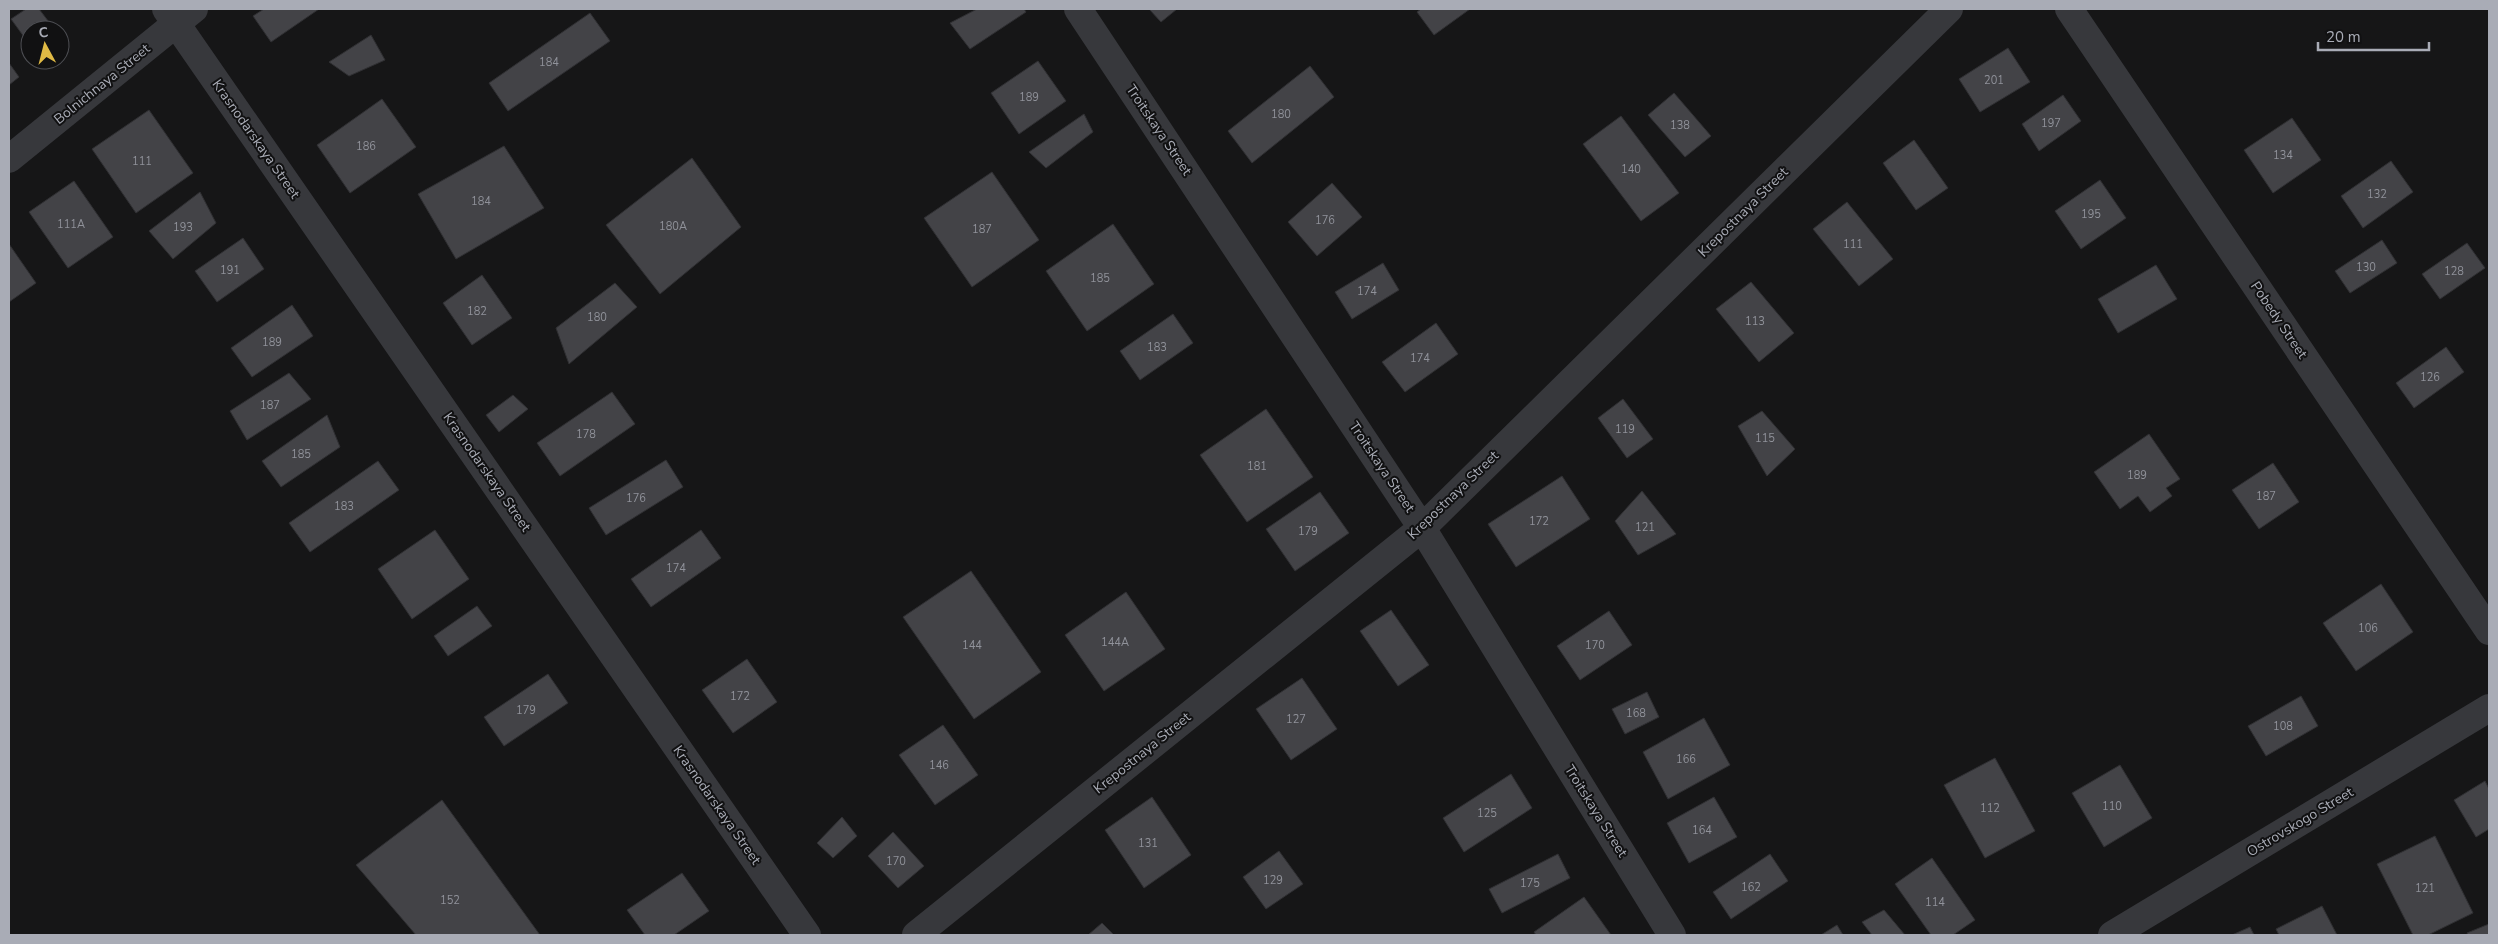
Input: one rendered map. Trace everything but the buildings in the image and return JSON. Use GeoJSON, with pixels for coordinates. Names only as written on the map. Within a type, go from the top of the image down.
{"type":"FeatureCollection","features":[{"type":"Feature","properties":{"kind":"street","name":"Troitskaya Street"},"geometry":{"type":"LineString","coordinates":[[1078,9],[1422,528],[1672,935]]}},
{"type":"Feature","properties":{"kind":"street","name":"Krepostnaya Street"},"geometry":{"type":"LineString","coordinates":[[916,935],[1422,528],[1950,9]]}},
{"type":"Feature","properties":{"kind":"street","name":"Pobedy Street"},"geometry":{"type":"LineString","coordinates":[[2070,9],[2489,631]]}},
{"type":"Feature","properties":{"kind":"street","name":"Bolnichnaya Street"},"geometry":{"type":"LineString","coordinates":[[9,159],[179,14]]}},
{"type":"Feature","properties":{"kind":"street","name":"Krasnodarskaya Street"},"geometry":{"type":"LineString","coordinates":[[179,14],[807,935]]}},
{"type":"Feature","properties":{"kind":"street","name":"Ostrovskogo Street"},"geometry":{"type":"LineString","coordinates":[[2112,935],[2489,708]]}}]}
